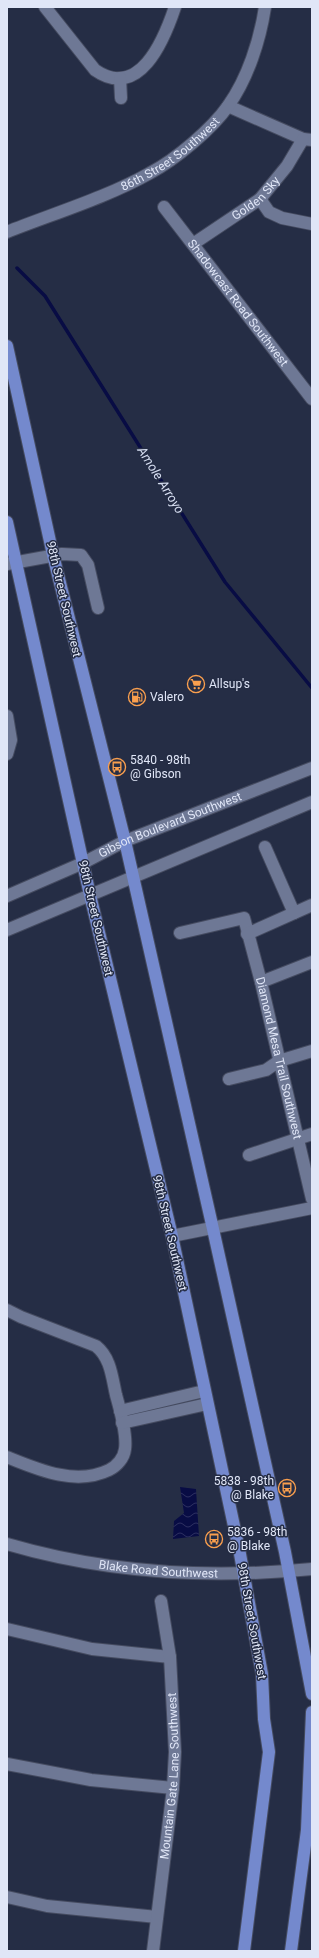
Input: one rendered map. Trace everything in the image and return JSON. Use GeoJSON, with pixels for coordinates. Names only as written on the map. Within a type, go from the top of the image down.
{"type":"FeatureCollection","features":[{"type":"Feature","properties":{"kind":"main road","name":"98th Street Southwest"},"geometry":{"type":"LineString","coordinates":[[7,346],[53,555],[125,841],[213,1229],[289,1572],[312,1694]]}},
{"type":"Feature","properties":{"kind":"main road","name":"98th Street Southwest"},"geometry":{"type":"LineString","coordinates":[[7,522],[11,563],[172,1236],[244,1574],[262,1674],[264,1719],[269,1752],[244,1951]]}},
{"type":"Feature","properties":{"kind":"main road"},"geometry":{"type":"LineString","coordinates":[[291,1951],[307,1830],[312,1712]]}},
{"type":"Feature","properties":{"kind":"street"},"geometry":{"type":"LineString","coordinates":[[45,7],[95,70],[106,76],[120,78],[135,73],[148,63],[158,47],[175,7]]}},
{"type":"Feature","properties":{"kind":"street","name":"86th Street Southwest"},"geometry":{"type":"LineString","coordinates":[[7,232],[109,192],[151,173],[179,154],[204,132],[228,106],[244,77],[254,51],[263,24],[265,7]]}},
{"type":"Feature","properties":{"kind":"street"},"geometry":{"type":"LineString","coordinates":[[120,78],[121,98]]}},
{"type":"Feature","properties":{"kind":"street"},"geometry":{"type":"LineString","coordinates":[[228,106],[308,140]]}},
{"type":"Feature","properties":{"kind":"street","name":"Golden Sky"},"geometry":{"type":"LineString","coordinates":[[193,244],[260,199],[308,140]]}},
{"type":"Feature","properties":{"kind":"street"},"geometry":{"type":"LineString","coordinates":[[260,199],[269,212],[282,218],[312,224]]}},
{"type":"Feature","properties":{"kind":"street","name":"Shadowcast Road Southwest"},"geometry":{"type":"LineString","coordinates":[[164,207],[312,398]]}},
{"type":"Feature","properties":{"kind":"street"},"geometry":{"type":"LineString","coordinates":[[11,563],[53,555],[74,553],[81,554],[88,565],[98,608]]}},
{"type":"Feature","properties":{"kind":"street"},"geometry":{"type":"LineString","coordinates":[[7,716],[11,740],[7,754]]}},
{"type":"Feature","properties":{"kind":"street","name":"Gibson Boulevard Southwest"},"geometry":{"type":"LineString","coordinates":[[7,896],[83,863],[125,841],[312,768]]}},
{"type":"Feature","properties":{"kind":"street"},"geometry":{"type":"LineString","coordinates":[[7,930],[312,802]]}},
{"type":"Feature","properties":{"kind":"street"},"geometry":{"type":"LineString","coordinates":[[265,847],[294,913]]}},
{"type":"Feature","properties":{"kind":"street"},"geometry":{"type":"LineString","coordinates":[[248,934],[312,905]]}},
{"type":"Feature","properties":{"kind":"street","name":"Diamond Mesa Trail Southwest"},"geometry":{"type":"LineString","coordinates":[[180,933],[244,918],[261,982],[312,1199]]}},
{"type":"Feature","properties":{"kind":"street"},"geometry":{"type":"LineString","coordinates":[[261,982],[312,962]]}},
{"type":"Feature","properties":{"kind":"street"},"geometry":{"type":"LineString","coordinates":[[229,1079],[266,1070],[279,1061],[312,1051]]}},
{"type":"Feature","properties":{"kind":"street"},"geometry":{"type":"LineString","coordinates":[[249,1155],[312,1134]]}},
{"type":"Feature","properties":{"kind":"street"},"geometry":{"type":"LineString","coordinates":[[172,1236],[312,1208]]}},
{"type":"Feature","properties":{"kind":"street"},"geometry":{"type":"LineString","coordinates":[[7,1310],[21,1317],[96,1346],[103,1351],[108,1360],[121,1417],[125,1450],[117,1466],[98,1475],[77,1477],[42,1471],[7,1457]]}},
{"type":"Feature","properties":{"kind":"street"},"geometry":{"type":"LineString","coordinates":[[121,1417],[169,1400],[204,1391]]}},
{"type":"Feature","properties":{"kind":"street"},"geometry":{"type":"LineString","coordinates":[[169,1400],[172,1412]]}},
{"type":"Feature","properties":{"kind":"street"},"geometry":{"type":"LineString","coordinates":[[121,1417],[172,1412],[207,1404]]}},
{"type":"Feature","properties":{"kind":"street","name":"Blake Road Southwest"},"geometry":{"type":"LineString","coordinates":[[7,1544],[58,1558],[116,1567],[178,1573],[244,1574],[289,1572],[312,1569]]}},
{"type":"Feature","properties":{"kind":"street","name":"Mountain Gate Lane Southwest"},"geometry":{"type":"LineString","coordinates":[[153,1951],[173,1788],[175,1728],[170,1657],[161,1601]]}},
{"type":"Feature","properties":{"kind":"street"},"geometry":{"type":"LineString","coordinates":[[7,1629],[92,1648],[170,1657]]}},
{"type":"Feature","properties":{"kind":"street"},"geometry":{"type":"LineString","coordinates":[[7,1764],[91,1780],[173,1788]]}},
{"type":"Feature","properties":{"kind":"street"},"geometry":{"type":"LineString","coordinates":[[7,1897],[47,1906],[157,1917]]}},
{"type":"Feature","properties":{"kind":"water"},"geometry":{"type":"Polygon","coordinates":[[[180,1487],[196,1489],[199,1536],[173,1539],[174,1521],[184,1513],[180,1487]]]}},
{"type":"Feature","properties":{"kind":"waterway","name":"Amole Arroyo"},"geometry":{"type":"LineString","coordinates":[[17,268],[45,296],[225,582],[312,688]]}},
{"type":"Feature","properties":{"kind":"place","name":"Allsup's"},"geometry":{"type":"Point","coordinates":[196,684]}},
{"type":"Feature","properties":{"kind":"place","name":"Valero"},"geometry":{"type":"Point","coordinates":[137,697]}},
{"type":"Feature","properties":{"kind":"place","name":"5840 - 98th @ Gibson"},"geometry":{"type":"Point","coordinates":[117,767]}},
{"type":"Feature","properties":{"kind":"place","name":"5838 - 98th @ Blake"},"geometry":{"type":"Point","coordinates":[287,1488]}},
{"type":"Feature","properties":{"kind":"place","name":"5836 - 98th @ Blake"},"geometry":{"type":"Point","coordinates":[214,1539]}}]}
